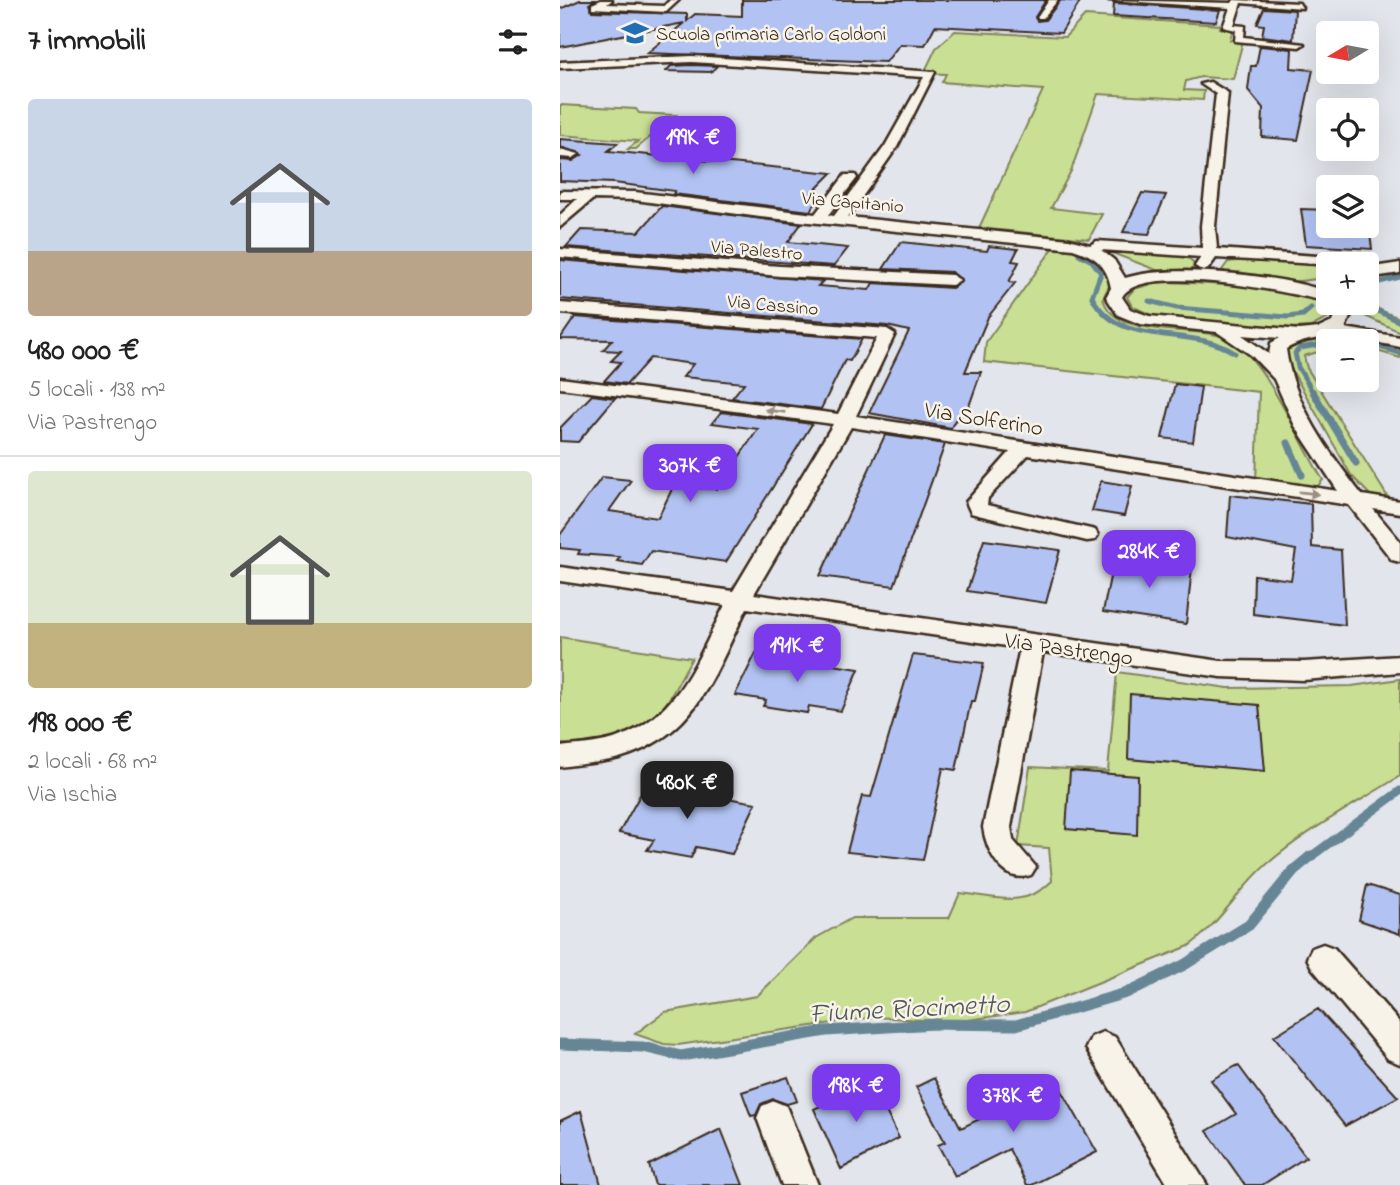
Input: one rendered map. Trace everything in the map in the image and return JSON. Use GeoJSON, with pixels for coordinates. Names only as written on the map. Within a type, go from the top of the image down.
{"type":"FeatureCollection","features":[{"type":"Feature","properties":{"kind":"street"},"geometry":{"type":"LineString","coordinates":[[608,0],[595,6],[664,11],[675,0]]}},
{"type":"Feature","properties":{"kind":"street"},"geometry":{"type":"LineString","coordinates":[[1041,16],[1054,0]]}},
{"type":"Feature","properties":{"kind":"street"},"geometry":{"type":"LineString","coordinates":[[1113,0],[1299,6]]}},
{"type":"Feature","properties":{"kind":"street"},"geometry":{"type":"LineString","coordinates":[[1236,3],[1228,27],[1242,28],[1238,39],[1299,44]]}},
{"type":"Feature","properties":{"kind":"street"},"geometry":{"type":"LineString","coordinates":[[560,65],[692,59],[928,72],[932,75],[891,147],[838,220]]}},
{"type":"Feature","properties":{"kind":"street"},"geometry":{"type":"LineString","coordinates":[[1206,84],[1222,93],[1208,226],[1209,258],[1215,273],[1234,282]]}},
{"type":"Feature","properties":{"kind":"street"},"geometry":{"type":"LineString","coordinates":[[818,219],[850,178]]}},
{"type":"Feature","properties":{"kind":"street"},"geometry":{"type":"LineString","coordinates":[[560,223],[591,194]]}},
{"type":"Feature","properties":{"kind":"street","name":"Via Capitanio"},"geometry":{"type":"LineString","coordinates":[[560,195],[635,196],[818,219],[1069,243],[1090,250],[1111,263],[1119,288],[1115,302],[1133,316],[1160,323],[1214,328]]}},
{"type":"Feature","properties":{"kind":"street"},"geometry":{"type":"LineString","coordinates":[[1097,245],[1209,258],[1316,262]]}},
{"type":"Feature","properties":{"kind":"street","name":"Via Palestro"},"geometry":{"type":"LineString","coordinates":[[560,253],[780,271],[952,280]]}},
{"type":"Feature","properties":{"kind":"street"},"geometry":{"type":"LineString","coordinates":[[1178,278],[1192,275],[1209,258]]}},
{"type":"Feature","properties":{"kind":"street"},"geometry":{"type":"LineString","coordinates":[[1379,271],[1400,268]]}},
{"type":"Feature","properties":{"kind":"street"},"geometry":{"type":"LineString","coordinates":[[1119,288],[1140,279],[1178,278],[1291,286],[1316,282]]}},
{"type":"Feature","properties":{"kind":"street"},"geometry":{"type":"LineString","coordinates":[[1291,286],[1316,295]]}},
{"type":"Feature","properties":{"kind":"street","name":"Via Cassino"},"geometry":{"type":"LineString","coordinates":[[560,308],[887,334],[843,420]]}},
{"type":"Feature","properties":{"kind":"street"},"geometry":{"type":"LineString","coordinates":[[1329,329],[1342,322],[1340,315]]}},
{"type":"Feature","properties":{"kind":"street"},"geometry":{"type":"LineString","coordinates":[[1357,315],[1400,340]]}},
{"type":"Feature","properties":{"kind":"street"},"geometry":{"type":"LineString","coordinates":[[1214,328],[1299,335],[1316,334]]}},
{"type":"Feature","properties":{"kind":"street"},"geometry":{"type":"LineString","coordinates":[[1214,328],[1248,345],[1279,375],[1321,452],[1352,498],[1400,555]]}},
{"type":"Feature","properties":{"kind":"street"},"geometry":{"type":"LineString","coordinates":[[1279,375],[1277,347],[1299,335]]}},
{"type":"Feature","properties":{"kind":"street"},"geometry":{"type":"LineString","coordinates":[[1379,337],[1400,340]]}},
{"type":"Feature","properties":{"kind":"street","name":"Via Solferino"},"geometry":{"type":"LineString","coordinates":[[560,383],[843,420],[1400,507]]}},
{"type":"Feature","properties":{"kind":"street"},"geometry":{"type":"LineString","coordinates":[[560,757],[615,749],[644,737],[670,721],[688,700],[739,601],[843,420]]}},
{"type":"Feature","properties":{"kind":"street"},"geometry":{"type":"LineString","coordinates":[[1023,449],[979,496],[976,502],[978,509],[1087,535]]}},
{"type":"Feature","properties":{"kind":"street","name":"Via Pastrengo"},"geometry":{"type":"LineString","coordinates":[[560,574],[1221,668],[1304,671],[1400,664]]}},
{"type":"Feature","properties":{"kind":"street"},"geometry":{"type":"LineString","coordinates":[[1021,867],[1000,845],[997,827],[1033,643]]}},
{"type":"Feature","properties":{"kind":"street"},"geometry":{"type":"LineString","coordinates":[[1323,958],[1400,1048]]}},
{"type":"Feature","properties":{"kind":"street"},"geometry":{"type":"LineString","coordinates":[[1103,1048],[1189,1185]]}},
{"type":"Feature","properties":{"kind":"street"},"geometry":{"type":"LineString","coordinates":[[774,1118],[800,1185]]}},
{"type":"Feature","properties":{"kind":"green space"},"geometry":{"type":"Polygon","coordinates":[[[1085,16],[1221,25],[1220,28],[1233,29],[1230,40],[1243,41],[1233,79],[1201,77],[1186,81],[1184,90],[1204,91],[1203,100],[1098,94],[1071,171],[1051,208],[1102,214],[1089,239],[979,228],[1043,90],[942,82],[946,74],[924,73],[936,48],[955,31],[1065,37],[1085,16]]]}},
{"type":"Feature","properties":{"kind":"green space"},"geometry":{"type":"Polygon","coordinates":[[[560,105],[636,109],[639,113],[676,115],[636,149],[628,149],[638,141],[560,135],[560,105]]]}},
{"type":"Feature","properties":{"kind":"green space"},"geometry":{"type":"Polygon","coordinates":[[[1056,244],[1095,256],[1112,280],[1103,298],[1110,311],[1123,320],[1139,326],[1215,335],[1229,339],[1242,349],[1256,364],[1281,403],[1323,480],[1316,488],[1256,483],[1259,392],[984,362],[986,342],[1056,244]]]}},
{"type":"Feature","properties":{"kind":"green space"},"geometry":{"type":"Polygon","coordinates":[[[1099,248],[1179,256],[1190,259],[1195,266],[1189,272],[1159,271],[1099,248]]]}},
{"type":"Feature","properties":{"kind":"green space"},"geometry":{"type":"Polygon","coordinates":[[[1243,260],[1316,264],[1316,278],[1289,282],[1243,279],[1222,270],[1228,262],[1243,260]]]}},
{"type":"Feature","properties":{"kind":"green space"},"geometry":{"type":"Polygon","coordinates":[[[1159,282],[1287,291],[1316,300],[1316,315],[1330,317],[1311,327],[1290,328],[1155,317],[1132,306],[1127,297],[1134,289],[1159,282]]]}},
{"type":"Feature","properties":{"kind":"green space"},"geometry":{"type":"Polygon","coordinates":[[[1379,309],[1400,318],[1400,332],[1362,315],[1379,315],[1379,309]]]}},
{"type":"Feature","properties":{"kind":"green space"},"geometry":{"type":"Polygon","coordinates":[[[1316,340],[1316,352],[1304,356],[1307,368],[1316,382],[1316,392],[1322,392],[1391,502],[1371,496],[1351,475],[1286,360],[1287,350],[1301,342],[1316,340]]]}},
{"type":"Feature","properties":{"kind":"green space"},"geometry":{"type":"Polygon","coordinates":[[[1379,344],[1400,348],[1400,358],[1379,352],[1379,344]]]}},
{"type":"Feature","properties":{"kind":"green space"},"geometry":{"type":"Polygon","coordinates":[[[560,637],[692,658],[665,705],[644,724],[603,740],[560,744],[560,637]]]}},
{"type":"Feature","properties":{"kind":"green space"},"geometry":{"type":"Polygon","coordinates":[[[1117,672],[1228,688],[1352,686],[1400,679],[1400,776],[1281,852],[1189,946],[1025,1012],[953,1022],[874,1017],[678,1045],[664,1044],[635,1034],[665,1012],[757,996],[816,938],[852,918],[949,918],[960,893],[1009,899],[1031,895],[1041,890],[1052,881],[1049,848],[1018,846],[1030,767],[1108,771],[1117,672]]]}},
{"type":"Feature","properties":{"kind":"building"},"geometry":{"type":"Polygon","coordinates":[[[580,0],[595,0],[589,4],[592,11],[687,14],[687,21],[695,14],[742,16],[742,0],[1046,0],[1035,17],[1037,21],[1045,20],[1061,0],[1080,2],[1061,33],[935,26],[925,45],[900,44],[886,62],[647,53],[684,23],[560,47],[560,9],[580,0]]]}},
{"type":"Feature","properties":{"kind":"building"},"geometry":{"type":"Polygon","coordinates":[[[1114,3],[1220,10],[1216,22],[1113,16],[1114,3]]]}},
{"type":"Feature","properties":{"kind":"building"},"geometry":{"type":"Polygon","coordinates":[[[1264,8],[1295,10],[1293,40],[1262,36],[1264,25],[1257,24],[1264,8]]]}},
{"type":"Feature","properties":{"kind":"building"},"geometry":{"type":"Polygon","coordinates":[[[1260,46],[1292,49],[1291,68],[1313,70],[1298,140],[1262,137],[1263,108],[1248,90],[1251,66],[1256,66],[1260,46]]]}},
{"type":"Feature","properties":{"kind":"building"},"geometry":{"type":"Polygon","coordinates":[[[671,66],[717,66],[711,72],[666,71],[671,66]]]}},
{"type":"Feature","properties":{"kind":"building"},"geometry":{"type":"Polygon","coordinates":[[[560,139],[618,143],[608,151],[832,173],[810,195],[821,196],[810,211],[673,194],[675,191],[614,183],[560,181],[560,160],[573,161],[582,155],[560,147],[560,139]]]}},
{"type":"Feature","properties":{"kind":"building"},"geometry":{"type":"Polygon","coordinates":[[[1142,193],[1166,195],[1149,234],[1123,232],[1142,193]]]}},
{"type":"Feature","properties":{"kind":"building"},"geometry":{"type":"Polygon","coordinates":[[[662,206],[801,224],[788,242],[848,248],[834,266],[566,247],[581,230],[639,232],[662,206]]]}},
{"type":"Feature","properties":{"kind":"building"},"geometry":{"type":"Polygon","coordinates":[[[1301,209],[1316,210],[1316,238],[1371,238],[1372,249],[1306,245],[1301,209]]]}},
{"type":"Feature","properties":{"kind":"building"},"geometry":{"type":"Polygon","coordinates":[[[901,242],[987,251],[989,246],[1018,249],[1012,261],[1019,262],[1009,282],[1015,283],[988,317],[965,372],[981,372],[968,409],[963,409],[960,420],[955,420],[951,428],[869,413],[909,331],[887,326],[560,299],[560,260],[823,281],[818,286],[869,290],[873,283],[952,288],[962,281],[952,272],[883,269],[901,242]]]}},
{"type":"Feature","properties":{"kind":"building"},"geometry":{"type":"Polygon","coordinates":[[[575,317],[862,339],[850,361],[845,360],[821,409],[732,398],[744,383],[683,377],[693,364],[650,358],[627,384],[604,381],[621,362],[611,361],[621,351],[603,350],[612,340],[560,339],[575,317]]]}},
{"type":"Feature","properties":{"kind":"building"},"geometry":{"type":"Polygon","coordinates":[[[1175,384],[1201,387],[1193,442],[1162,438],[1175,384]]]}},
{"type":"Feature","properties":{"kind":"building"},"geometry":{"type":"Polygon","coordinates":[[[592,395],[615,398],[578,442],[560,441],[560,428],[592,395]]]}},
{"type":"Feature","properties":{"kind":"building"},"geometry":{"type":"Polygon","coordinates":[[[721,412],[812,424],[726,562],[651,551],[642,565],[617,561],[620,557],[578,554],[580,550],[560,548],[560,535],[602,477],[631,480],[609,511],[658,518],[673,487],[717,489],[758,429],[712,423],[721,412]]]}},
{"type":"Feature","properties":{"kind":"building"},"geometry":{"type":"Polygon","coordinates":[[[885,435],[945,444],[894,586],[820,576],[885,435]]]}},
{"type":"Feature","properties":{"kind":"building"},"geometry":{"type":"Polygon","coordinates":[[[1101,481],[1132,486],[1124,516],[1092,511],[1101,481]]]}},
{"type":"Feature","properties":{"kind":"building"},"geometry":{"type":"Polygon","coordinates":[[[1230,495],[1311,504],[1312,547],[1341,550],[1345,625],[1253,614],[1254,575],[1291,580],[1296,550],[1227,537],[1230,495]]]}},
{"type":"Feature","properties":{"kind":"building"},"geometry":{"type":"Polygon","coordinates":[[[984,540],[1060,550],[1046,603],[967,591],[984,540]]]}},
{"type":"Feature","properties":{"kind":"building"},"geometry":{"type":"Polygon","coordinates":[[[1114,557],[1192,567],[1186,624],[1103,612],[1114,557]]]}},
{"type":"Feature","properties":{"kind":"building"},"geometry":{"type":"Polygon","coordinates":[[[756,653],[859,669],[841,711],[809,706],[807,713],[763,706],[766,700],[735,695],[756,653]]]}},
{"type":"Feature","properties":{"kind":"building"},"geometry":{"type":"Polygon","coordinates":[[[913,655],[984,663],[975,701],[971,701],[956,770],[943,768],[923,860],[847,852],[862,796],[871,797],[913,655]]]}},
{"type":"Feature","properties":{"kind":"building"},"geometry":{"type":"Polygon","coordinates":[[[1130,694],[1259,705],[1265,771],[1128,759],[1130,694]]]}},
{"type":"Feature","properties":{"kind":"building"},"geometry":{"type":"Polygon","coordinates":[[[1070,771],[1138,776],[1137,835],[1066,829],[1070,771]]]}},
{"type":"Feature","properties":{"kind":"building"},"geometry":{"type":"Polygon","coordinates":[[[646,784],[756,803],[732,854],[696,847],[691,858],[647,850],[654,840],[619,833],[646,784]]]}},
{"type":"Feature","properties":{"kind":"building"},"geometry":{"type":"Polygon","coordinates":[[[1367,885],[1400,895],[1400,934],[1359,920],[1367,885]]]}},
{"type":"Feature","properties":{"kind":"building"},"geometry":{"type":"Polygon","coordinates":[[[1318,1009],[1398,1097],[1345,1126],[1274,1036],[1318,1009]]]}},
{"type":"Feature","properties":{"kind":"building"},"geometry":{"type":"Polygon","coordinates":[[[1238,1065],[1306,1157],[1262,1185],[1245,1185],[1207,1131],[1236,1114],[1211,1080],[1238,1065]]]}},
{"type":"Feature","properties":{"kind":"building"},"geometry":{"type":"Polygon","coordinates":[[[788,1077],[797,1101],[787,1104],[773,1099],[761,1104],[756,1115],[751,1116],[742,1092],[788,1077]]]}},
{"type":"Feature","properties":{"kind":"building"},"geometry":{"type":"Polygon","coordinates":[[[934,1078],[961,1128],[1057,1082],[1097,1152],[1032,1185],[1027,1185],[1009,1149],[955,1176],[938,1145],[945,1142],[916,1087],[934,1078]]]}},
{"type":"Feature","properties":{"kind":"building"},"geometry":{"type":"Polygon","coordinates":[[[871,1081],[899,1138],[841,1169],[814,1109],[871,1081]]]}},
{"type":"Feature","properties":{"kind":"building"},"geometry":{"type":"Polygon","coordinates":[[[581,1111],[601,1185],[560,1185],[560,1121],[581,1111]]]}},
{"type":"Feature","properties":{"kind":"building"},"geometry":{"type":"Polygon","coordinates":[[[721,1129],[743,1185],[655,1185],[649,1165],[721,1129]]]}},
{"type":"Feature","properties":{"kind":"waterway"},"geometry":{"type":"LineString","coordinates":[[1079,254],[1092,261],[1101,273],[1092,297],[1105,314],[1120,324],[1137,331],[1216,344],[1235,353]]}},
{"type":"Feature","properties":{"kind":"waterway"},"geometry":{"type":"LineString","coordinates":[[1379,282],[1400,277]]}},
{"type":"Feature","properties":{"kind":"waterway"},"geometry":{"type":"LineString","coordinates":[[1149,301],[1177,308],[1288,317],[1303,315],[1311,308]]}},
{"type":"Feature","properties":{"kind":"waterway"},"geometry":{"type":"LineString","coordinates":[[1379,311],[1400,322]]}},
{"type":"Feature","properties":{"kind":"waterway"},"geometry":{"type":"LineString","coordinates":[[1314,394],[1298,367],[1295,353],[1300,348],[1316,345]]}},
{"type":"Feature","properties":{"kind":"waterway"},"geometry":{"type":"LineString","coordinates":[[1379,347],[1400,353]]}},
{"type":"Feature","properties":{"kind":"waterway"},"geometry":{"type":"LineString","coordinates":[[1313,392],[1356,463]]}},
{"type":"Feature","properties":{"kind":"waterway"},"geometry":{"type":"LineString","coordinates":[[1288,443],[1302,475]]}},
{"type":"Feature","properties":{"kind":"waterway","name":"Fiume Riocimetto"},"geometry":{"type":"LineString","coordinates":[[1309,858],[1400,791]]}},
{"type":"Feature","properties":{"kind":"waterway","name":"Fiume Riocimetto"},"geometry":{"type":"LineString","coordinates":[[560,1044],[643,1047],[681,1056],[826,1031],[934,1024],[1016,1025],[1126,993],[1184,965],[1249,925],[1294,870],[1311,856]]}},
{"type":"Feature","properties":{"kind":"place","name":"Scuola primaria Carlo Goldoni"},"geometry":{"type":"Point","coordinates":[635,33]}}]}
